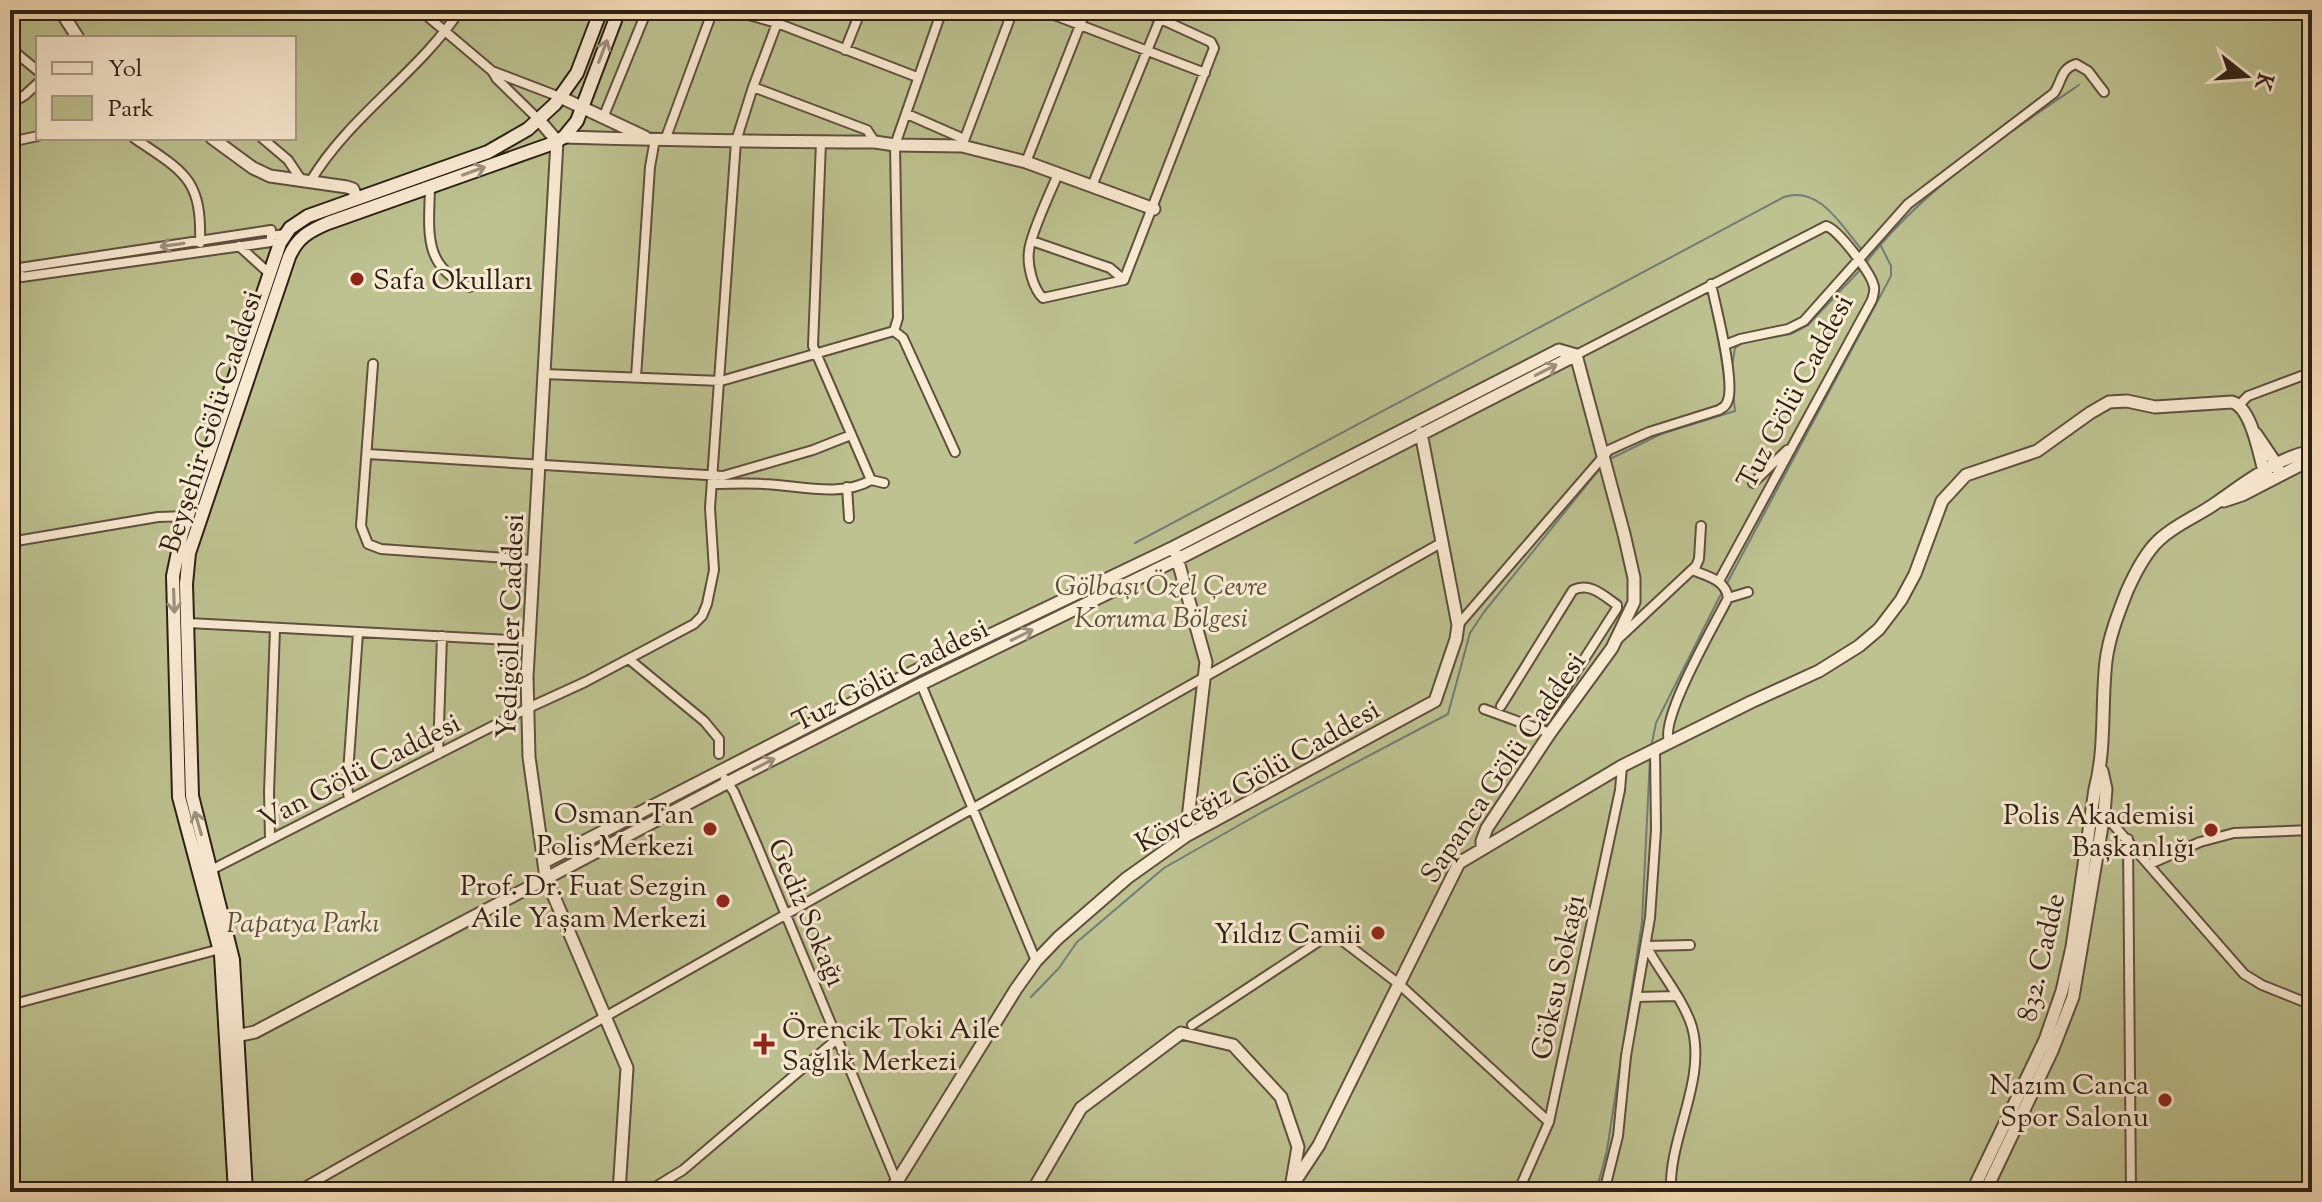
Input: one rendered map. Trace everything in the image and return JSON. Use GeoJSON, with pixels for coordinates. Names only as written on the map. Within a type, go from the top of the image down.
{"type":"FeatureCollection","features":[{"type":"Feature","properties":{"kind":"main road"},"geometry":{"type":"LineString","coordinates":[[195,518],[285,234],[299,221],[375,200],[488,152],[528,129],[560,97],[577,73],[601,10]]}},
{"type":"Feature","properties":{"kind":"main road"},"geometry":{"type":"LineString","coordinates":[[285,234],[297,241],[357,199],[375,200],[430,187],[561,139],[573,127],[583,109],[619,10]]}},
{"type":"Feature","properties":{"kind":"main road","name":"Beyşehir Gölü Caddesi"},"geometry":{"type":"LineString","coordinates":[[246,1192],[233,1037],[231,948],[206,871],[192,796],[183,551],[297,241]]}},
{"type":"Feature","properties":{"kind":"main road"},"geometry":{"type":"LineString","coordinates":[[183,551],[173,576],[179,797],[206,871],[233,1037],[235,1192]]}},
{"type":"Feature","properties":{"kind":"street"},"geometry":{"type":"LineString","coordinates":[[60,10],[74,36]]}},
{"type":"Feature","properties":{"kind":"street"},"geometry":{"type":"LineString","coordinates":[[420,10],[492,71],[655,139]]}},
{"type":"Feature","properties":{"kind":"street"},"geometry":{"type":"LineString","coordinates":[[306,181],[445,33],[460,10]]}},
{"type":"Feature","properties":{"kind":"street"},"geometry":{"type":"LineString","coordinates":[[603,118],[647,10]]}},
{"type":"Feature","properties":{"kind":"street"},"geometry":{"type":"LineString","coordinates":[[636,377],[650,167],[655,139],[713,10]]}},
{"type":"Feature","properties":{"kind":"street"},"geometry":{"type":"LineString","coordinates":[[731,10],[777,23],[917,77]]}},
{"type":"Feature","properties":{"kind":"street","name":"Van Gölü Caddesi"},"geometry":{"type":"LineString","coordinates":[[206,871],[526,709],[630,660],[694,624],[702,616],[710,596],[714,570],[710,530],[712,480],[736,141],[782,10]]}},
{"type":"Feature","properties":{"kind":"street"},"geometry":{"type":"LineString","coordinates":[[845,50],[861,10]]}},
{"type":"Feature","properties":{"kind":"street"},"geometry":{"type":"LineString","coordinates":[[894,331],[898,318],[895,145],[942,10]]}},
{"type":"Feature","properties":{"kind":"street"},"geometry":{"type":"LineString","coordinates":[[963,143],[1013,10]]}},
{"type":"Feature","properties":{"kind":"street"},"geometry":{"type":"LineString","coordinates":[[1041,10],[1205,73]]}},
{"type":"Feature","properties":{"kind":"street"},"geometry":{"type":"LineString","coordinates":[[1026,162],[1086,10]]}},
{"type":"Feature","properties":{"kind":"street"},"geometry":{"type":"LineString","coordinates":[[1124,280],[1154,209],[1214,44],[1141,10]]}},
{"type":"Feature","properties":{"kind":"street"},"geometry":{"type":"LineString","coordinates":[[1092,186],[1160,19]]}},
{"type":"Feature","properties":{"kind":"street"},"geometry":{"type":"LineString","coordinates":[[10,48],[36,69]]}},
{"type":"Feature","properties":{"kind":"street"},"geometry":{"type":"LineString","coordinates":[[1725,345],[1798,325],[1818,309],[1863,260],[1899,213],[1917,196],[2054,93],[2061,74],[2070,66],[2076,64],[2084,68],[2104,92]]}},
{"type":"Feature","properties":{"kind":"street"},"geometry":{"type":"LineString","coordinates":[[492,71],[561,139],[875,142],[895,145],[963,143]]}},
{"type":"Feature","properties":{"kind":"street"},"geometry":{"type":"LineString","coordinates":[[10,104],[36,85]]}},
{"type":"Feature","properties":{"kind":"street"},"geometry":{"type":"LineString","coordinates":[[753,87],[867,130],[875,142]]}},
{"type":"Feature","properties":{"kind":"street"},"geometry":{"type":"LineString","coordinates":[[907,114],[963,143],[1026,162],[1154,209]]}},
{"type":"Feature","properties":{"kind":"street"},"geometry":{"type":"LineString","coordinates":[[10,142],[36,136]]}},
{"type":"Feature","properties":{"kind":"street","name":"Yedigöller Caddesi"},"geometry":{"type":"LineString","coordinates":[[561,139],[538,466],[526,709],[529,757],[546,878],[627,1068],[619,1192]]}},
{"type":"Feature","properties":{"kind":"street"},"geometry":{"type":"LineString","coordinates":[[137,140],[190,181],[197,192],[200,252]]}},
{"type":"Feature","properties":{"kind":"street"},"geometry":{"type":"LineString","coordinates":[[215,140],[263,173],[347,187],[353,189],[357,199]]}},
{"type":"Feature","properties":{"kind":"street"},"geometry":{"type":"LineString","coordinates":[[264,140],[306,181]]}},
{"type":"Feature","properties":{"kind":"street"},"geometry":{"type":"LineString","coordinates":[[821,142],[813,346],[871,480]]}},
{"type":"Feature","properties":{"kind":"street"},"geometry":{"type":"LineString","coordinates":[[1058,174],[1029,251],[1035,286],[1043,298],[1124,280]]}},
{"type":"Feature","properties":{"kind":"street"},"geometry":{"type":"LineString","coordinates":[[430,187],[430,248],[441,267],[458,282],[470,287]]}},
{"type":"Feature","properties":{"kind":"street","name":"Tuz Gölü Caddesi"},"geometry":{"type":"LineString","coordinates":[[233,1037],[255,1032],[546,878],[915,671],[1176,553],[1421,433],[1826,226],[1836,230],[1863,260],[1874,285],[1872,300],[1793,444],[1724,588],[1666,731],[1669,741]]}},
{"type":"Feature","properties":{"kind":"street"},"geometry":{"type":"LineString","coordinates":[[271,230],[271,242],[22,277],[12,266],[200,240],[271,230]]}},
{"type":"Feature","properties":{"kind":"street"},"geometry":{"type":"LineString","coordinates":[[271,236],[285,234]]}},
{"type":"Feature","properties":{"kind":"street"},"geometry":{"type":"LineString","coordinates":[[1032,241],[1110,268],[1124,280]]}},
{"type":"Feature","properties":{"kind":"street"},"geometry":{"type":"LineString","coordinates":[[239,246],[270,274]]}},
{"type":"Feature","properties":{"kind":"street"},"geometry":{"type":"LineString","coordinates":[[1458,625],[1617,446],[1723,407],[1729,395],[1725,345],[1711,284]]}},
{"type":"Feature","properties":{"kind":"street"},"geometry":{"type":"LineString","coordinates":[[544,374],[721,381],[894,331]]}},
{"type":"Feature","properties":{"kind":"street"},"geometry":{"type":"LineString","coordinates":[[894,331],[903,338],[955,452]]}},
{"type":"Feature","properties":{"kind":"street","name":"Tuz Gölü Caddesi"},"geometry":{"type":"LineString","coordinates":[[544,862],[921,684],[1559,350],[1576,355]]}},
{"type":"Feature","properties":{"kind":"street","name":"Sapanca Gölü Caddesi"},"geometry":{"type":"LineString","coordinates":[[1292,1190],[1319,1145],[1459,863],[1482,849],[1487,828],[1616,641],[1630,615],[1635,591],[1624,534],[1576,355]]}},
{"type":"Feature","properties":{"kind":"street"},"geometry":{"type":"LineString","coordinates":[[373,364],[361,526],[368,544],[381,549],[533,560]]}},
{"type":"Feature","properties":{"kind":"street"},"geometry":{"type":"LineString","coordinates":[[2240,404],[2248,396],[2312,372]]}},
{"type":"Feature","properties":{"kind":"street"},"geometry":{"type":"LineString","coordinates":[[1482,849],[1669,741],[1819,671],[1869,637],[1901,600],[1915,574],[1942,501],[1966,475],[2037,451],[2109,402],[2127,401],[2155,407],[2240,404]]}},
{"type":"Feature","properties":{"kind":"street"},"geometry":{"type":"LineString","coordinates":[[2240,404],[2272,472]]}},
{"type":"Feature","properties":{"kind":"street","name":"Köyceğiz Gölü Caddesi"},"geometry":{"type":"LineString","coordinates":[[894,1189],[1036,961],[1127,878],[1186,836],[1432,704],[1437,697],[1458,625],[1421,433]]}},
{"type":"Feature","properties":{"kind":"street"},"geometry":{"type":"LineString","coordinates":[[712,480],[851,435]]}},
{"type":"Feature","properties":{"kind":"street"},"geometry":{"type":"LineString","coordinates":[[1753,483],[1793,444]]}},
{"type":"Feature","properties":{"kind":"street","name":"832. Cadde"},"geometry":{"type":"LineString","coordinates":[[2272,472],[2312,451]]}},
{"type":"Feature","properties":{"kind":"street"},"geometry":{"type":"LineString","coordinates":[[368,454],[712,480],[847,487],[871,480],[884,483]]}},
{"type":"Feature","properties":{"kind":"street","name":"832. Cadde"},"geometry":{"type":"LineString","coordinates":[[1985,1192],[2062,991],[2101,767],[2106,659],[2112,631],[2126,595],[2143,560],[2157,542],[2216,504],[2237,486],[2312,459]]}},
{"type":"Feature","properties":{"kind":"street"},"geometry":{"type":"LineString","coordinates":[[847,487],[849,518]]}},
{"type":"Feature","properties":{"kind":"street"},"geometry":{"type":"LineString","coordinates":[[10,542],[158,517],[195,518]]}},
{"type":"Feature","properties":{"kind":"street"},"geometry":{"type":"LineString","coordinates":[[1616,641],[1692,570],[1699,559],[1701,526]]}},
{"type":"Feature","properties":{"kind":"street"},"geometry":{"type":"LineString","coordinates":[[296,1192],[1441,543]]}},
{"type":"Feature","properties":{"kind":"street"},"geometry":{"type":"LineString","coordinates":[[1176,553],[1205,651],[1205,678],[1186,836]]}},
{"type":"Feature","properties":{"kind":"street"},"geometry":{"type":"LineString","coordinates":[[1692,570],[1724,588],[1748,592]]}},
{"type":"Feature","properties":{"kind":"street"},"geometry":{"type":"LineString","coordinates":[[1501,706],[1573,590],[1586,586],[1617,606],[1545,720]]}},
{"type":"Feature","properties":{"kind":"street"},"geometry":{"type":"LineString","coordinates":[[188,623],[529,641]]}},
{"type":"Feature","properties":{"kind":"street"},"geometry":{"type":"LineString","coordinates":[[270,839],[275,629]]}},
{"type":"Feature","properties":{"kind":"street"},"geometry":{"type":"LineString","coordinates":[[349,799],[347,787],[358,633]]}},
{"type":"Feature","properties":{"kind":"street"},"geometry":{"type":"LineString","coordinates":[[438,754],[442,636]]}},
{"type":"Feature","properties":{"kind":"street"},"geometry":{"type":"LineString","coordinates":[[630,660],[704,721],[719,739],[719,754]]}},
{"type":"Feature","properties":{"kind":"street"},"geometry":{"type":"LineString","coordinates":[[1580,666],[1593,675]]}},
{"type":"Feature","properties":{"kind":"street"},"geometry":{"type":"LineString","coordinates":[[921,684],[1036,961]]}},
{"type":"Feature","properties":{"kind":"street"},"geometry":{"type":"LineString","coordinates":[[1484,709],[1550,733]]}},
{"type":"Feature","properties":{"kind":"street"},"geometry":{"type":"LineString","coordinates":[[1604,1192],[1616,1147],[1626,1056],[1646,946],[1656,830],[1655,749]]}},
{"type":"Feature","properties":{"kind":"street","name":"Göksu Sokağı"},"geometry":{"type":"LineString","coordinates":[[1518,1192],[1549,1122],[1620,790],[1622,766]]}},
{"type":"Feature","properties":{"kind":"street","name":"832. Cadde"},"geometry":{"type":"LineString","coordinates":[[1972,1192],[2052,1051],[2073,997],[2104,814],[2106,789],[2101,767]]}},
{"type":"Feature","properties":{"kind":"street","name":"Gediz Sokağı"},"geometry":{"type":"LineString","coordinates":[[724,777],[837,1039],[894,1189]]}},
{"type":"Feature","properties":{"kind":"street"},"geometry":{"type":"LineString","coordinates":[[2104,814],[2244,974],[2262,985],[2312,1005]]}},
{"type":"Feature","properties":{"kind":"street"},"geometry":{"type":"LineString","coordinates":[[2150,864],[2200,842],[2234,833],[2312,830]]}},
{"type":"Feature","properties":{"kind":"street"},"geometry":{"type":"LineString","coordinates":[[2128,839],[2131,1192]]}},
{"type":"Feature","properties":{"kind":"street"},"geometry":{"type":"LineString","coordinates":[[1192,1025],[1331,935],[1342,939],[1399,984],[1549,1122]]}},
{"type":"Feature","properties":{"kind":"street"},"geometry":{"type":"LineString","coordinates":[[1646,946],[1690,945]]}},
{"type":"Feature","properties":{"kind":"street"},"geometry":{"type":"LineString","coordinates":[[1646,946],[1689,1018],[1695,1041],[1688,1105],[1671,1169],[1671,1192]]}},
{"type":"Feature","properties":{"kind":"street"},"geometry":{"type":"LineString","coordinates":[[10,1005],[220,949]]}},
{"type":"Feature","properties":{"kind":"street"},"geometry":{"type":"LineString","coordinates":[[1637,997],[1676,996]]}},
{"type":"Feature","properties":{"kind":"street"},"geometry":{"type":"LineString","coordinates":[[1032,1192],[1081,1108],[1181,1033],[1233,1045],[1281,1097],[1298,1147],[1292,1190]]}},
{"type":"Feature","properties":{"kind":"street"},"geometry":{"type":"LineString","coordinates":[[647,1192],[683,1170],[837,1039]]}},
{"type":"Feature","properties":{"kind":"street"},"geometry":{"type":"LineString","coordinates":[[1298,1147],[1311,1150],[1319,1145]]}},
{"type":"Feature","properties":{"kind":"green space","name":"Gölbaşı Özel Çevre Koruma Bölgesi"},"geometry":{"type":"Polygon","coordinates":[[[10,10],[2312,10],[2312,1192],[10,1192],[10,10]]]}},
{"type":"Feature","properties":{"kind":"waterway"},"geometry":{"type":"LineString","coordinates":[[1865,264],[1911,213],[1964,166],[2079,85]]}},
{"type":"Feature","properties":{"kind":"waterway"},"geometry":{"type":"LineString","coordinates":[[1135,543],[1784,197],[1797,195],[1819,202],[1863,251]]}},
{"type":"Feature","properties":{"kind":"waterway"},"geometry":{"type":"LineString","coordinates":[[1726,585],[1891,276],[1891,266],[1880,244]]}},
{"type":"Feature","properties":{"kind":"waterway"},"geometry":{"type":"LineString","coordinates":[[1750,341],[1791,334],[1808,325],[1861,269]]}},
{"type":"Feature","properties":{"kind":"waterway"},"geometry":{"type":"LineString","coordinates":[[1732,366],[1735,348],[1744,342]]}},
{"type":"Feature","properties":{"kind":"waterway"},"geometry":{"type":"LineString","coordinates":[[1610,459],[1661,434],[1735,411],[1733,393]]}},
{"type":"Feature","properties":{"kind":"waterway"},"geometry":{"type":"LineString","coordinates":[[1031,997],[1059,968],[1077,942],[1164,868],[1264,811],[1448,714],[1470,633],[1602,466]]}},
{"type":"Feature","properties":{"kind":"waterway"},"geometry":{"type":"LineString","coordinates":[[1651,747],[1656,723],[1723,590]]}},
{"type":"Feature","properties":{"kind":"waterway"},"geometry":{"type":"LineString","coordinates":[[1596,1192],[1607,1150],[1642,922],[1650,758]]}},
{"type":"Feature","properties":{"kind":"place","name":"Safa Okulları"},"geometry":{"type":"Point","coordinates":[357,279]}},
{"type":"Feature","properties":{"kind":"place","name":"Osman Tan Polis Merkezi"},"geometry":{"type":"Point","coordinates":[710,829]}},
{"type":"Feature","properties":{"kind":"place","name":"Polis Akademisi Başkanlığı"},"geometry":{"type":"Point","coordinates":[2211,830]}},
{"type":"Feature","properties":{"kind":"place","name":"Prof. Dr. Fuat Sezgin Aile Yaşam Merkezi"},"geometry":{"type":"Point","coordinates":[723,901]}},
{"type":"Feature","properties":{"kind":"place","name":"Yıldız Camii"},"geometry":{"type":"Point","coordinates":[1378,933]}},
{"type":"Feature","properties":{"kind":"place","name":"Örencik Toki Aile Sağlık Merkezi"},"geometry":{"type":"Point","coordinates":[764,1044]}},
{"type":"Feature","properties":{"kind":"place","name":"Nazım Canca Spor Salonu"},"geometry":{"type":"Point","coordinates":[2165,1100]}},
{"type":"Feature","properties":{"kind":"park label","name":"Papatya Parkı"},"geometry":{"type":"Point","coordinates":[303,922]}}]}
